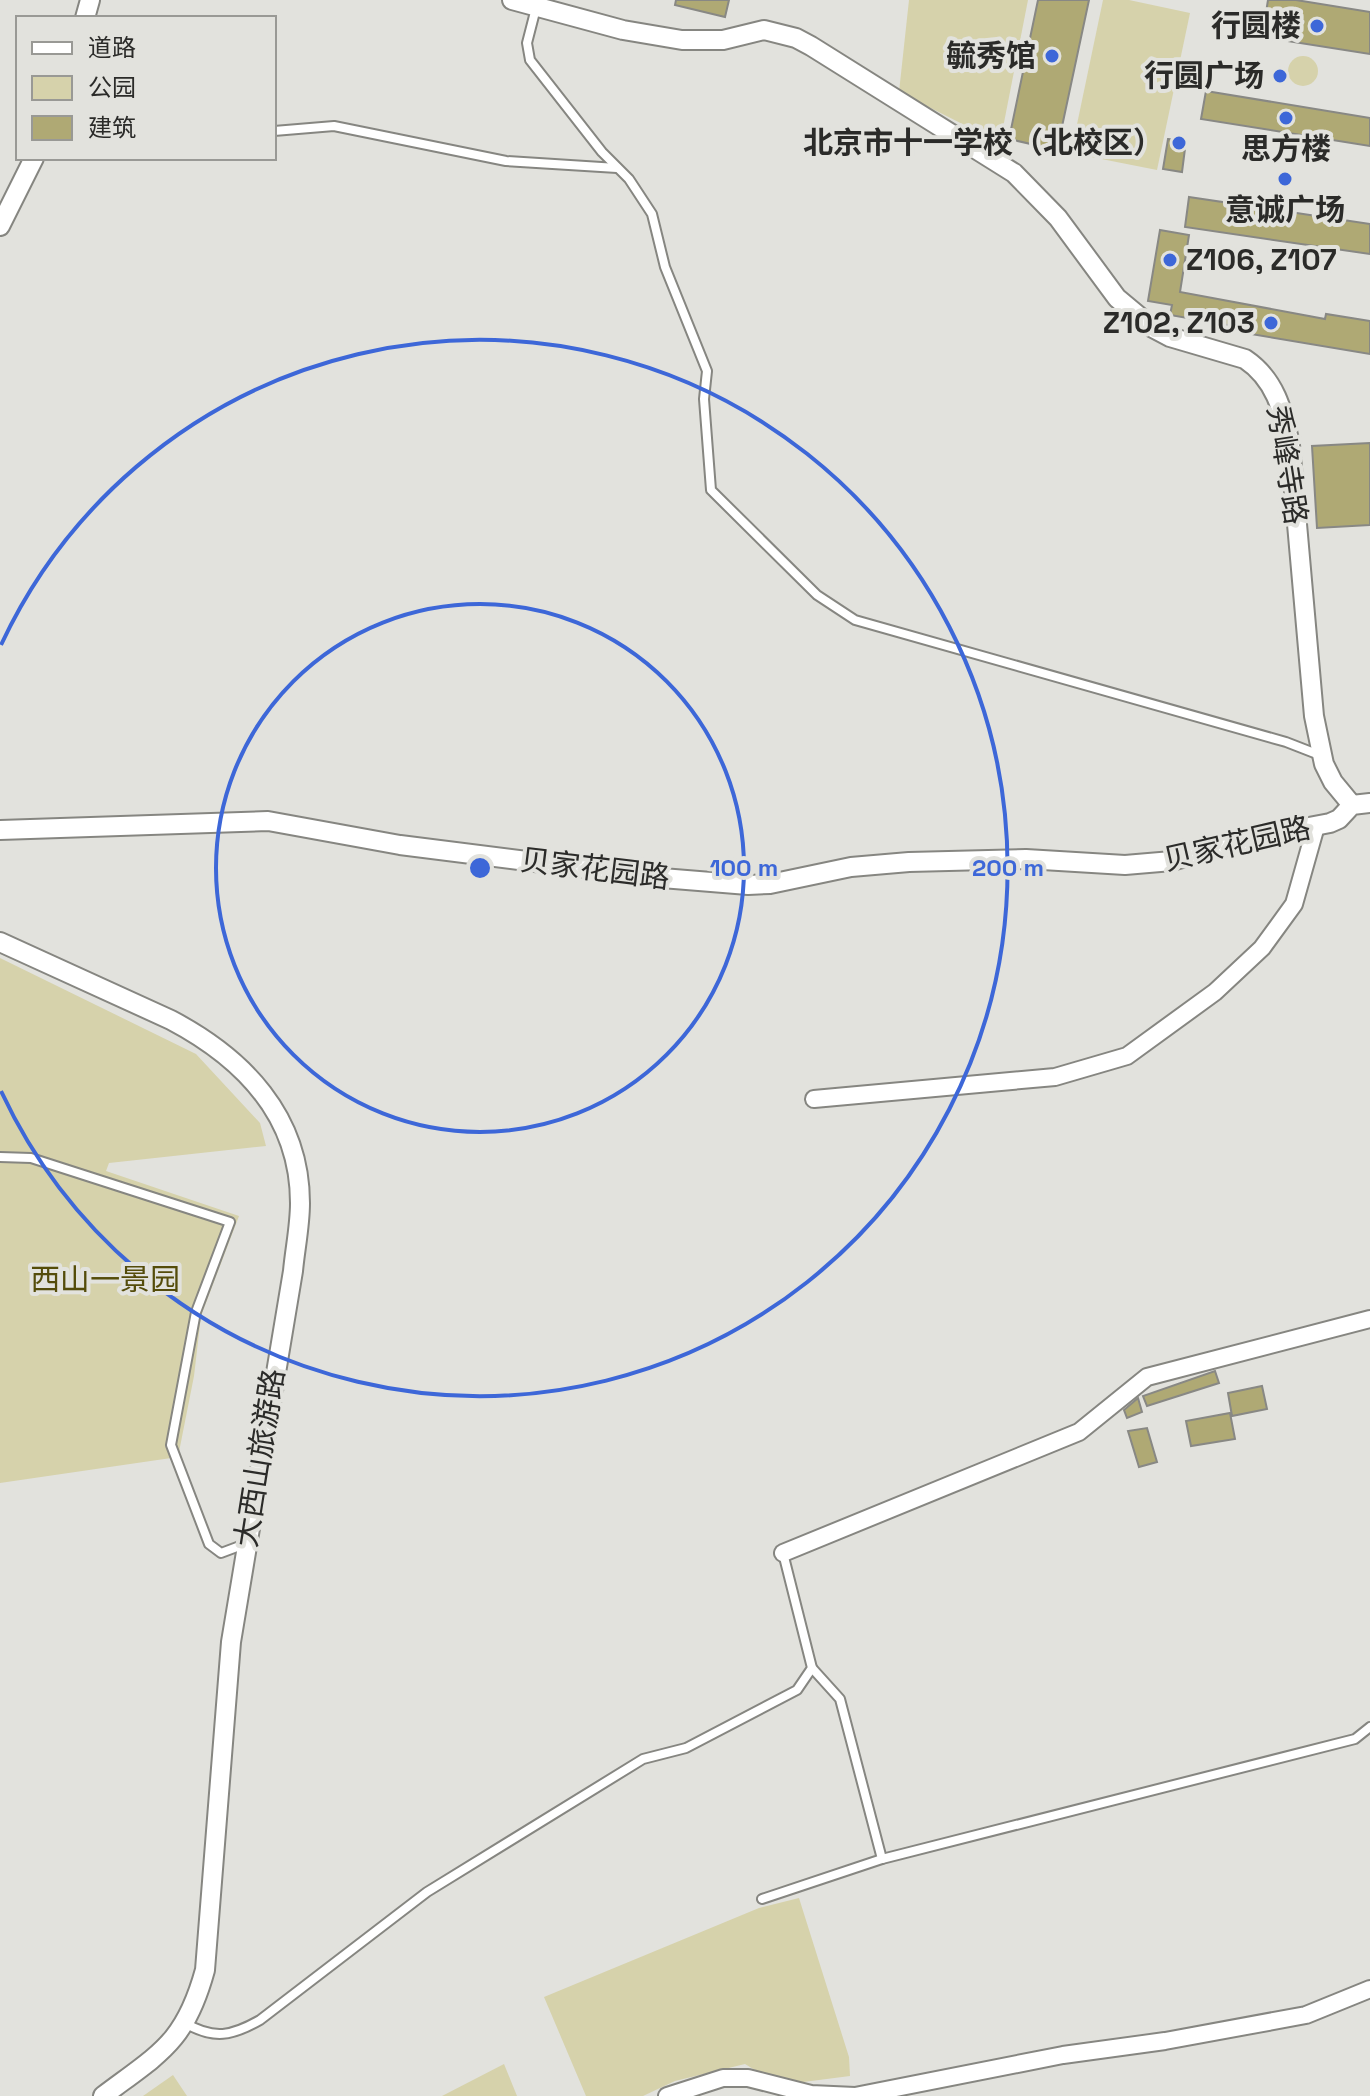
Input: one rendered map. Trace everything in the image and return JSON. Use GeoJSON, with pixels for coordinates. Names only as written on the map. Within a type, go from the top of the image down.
{"type":"FeatureCollection","features":[{"type":"Feature","properties":{"kind":"street","name":"秀峰寺路"},"geometry":{"type":"LineString","coordinates":[[512,0],[623,30],[682,40],[723,40],[764,30],[811,46],[1014,173],[1058,218],[1117,298],[1153,328],[1170,337],[1245,359],[1255,365],[1275,392],[1284,414],[1290,445],[1311,690],[1322,756],[1333,782],[1361,804]]}},
{"type":"Feature","properties":{"kind":"street"},"geometry":{"type":"LineString","coordinates":[[0,226],[33,160]]}},
{"type":"Feature","properties":{"kind":"street","name":"贝家花园路"},"geometry":{"type":"LineString","coordinates":[[0,830],[268,821],[400,845],[662,878],[748,885],[770,884],[851,867],[909,862],[1026,859],[1125,865],[1160,863],[1252,838],[1316,826],[1339,819],[1361,804]]}},
{"type":"Feature","properties":{"kind":"street"},"geometry":{"type":"LineString","coordinates":[[814,1099],[1055,1077],[1127,1056],[1215,992],[1262,948],[1294,904],[1316,826]]}},
{"type":"Feature","properties":{"kind":"street","name":"大西山旅游路"},"geometry":{"type":"LineString","coordinates":[[0,942],[194,1032],[241,1066],[274,1110],[287,1137],[296,1168],[300,1210],[293,1271],[231,1642],[207,1956],[197,1998],[179,2034],[152,2061],[103,2096]]}},
{"type":"Feature","properties":{"kind":"street"},"geometry":{"type":"LineString","coordinates":[[783,1553],[1079,1432],[1147,1377],[1370,1319]]}},
{"type":"Feature","properties":{"kind":"street"},"geometry":{"type":"LineString","coordinates":[[667,2096],[723,2078],[748,2078],[811,2094],[855,2096],[1063,2055],[1165,2041],[1306,2015],[1370,1989]]}},
{"type":"Feature","properties":{"kind":"lane"},"geometry":{"type":"LineString","coordinates":[[537,7],[527,43],[530,60],[602,152],[629,179],[652,214],[665,267],[707,371],[704,399],[711,490],[817,595],[855,620],[1286,742],[1322,756]]}},
{"type":"Feature","properties":{"kind":"lane"},"geometry":{"type":"LineString","coordinates":[[276,131],[334,126],[506,161],[618,168]]}},
{"type":"Feature","properties":{"kind":"lane"},"geometry":{"type":"LineString","coordinates":[[0,1157],[31,1158],[230,1222],[196,1312],[171,1445],[209,1544],[221,1553],[246,1543]]}},
{"type":"Feature","properties":{"kind":"lane"},"geometry":{"type":"LineString","coordinates":[[783,1553],[812,1668],[840,1699],[882,1859]]}},
{"type":"Feature","properties":{"kind":"lane"},"geometry":{"type":"LineString","coordinates":[[185,2023],[201,2032],[224,2034],[238,2032],[260,2020],[427,1892],[643,1759],[686,1748],[797,1690],[812,1668]]}},
{"type":"Feature","properties":{"kind":"lane"},"geometry":{"type":"LineString","coordinates":[[762,1899],[882,1859],[1355,1739],[1370,1727]]}},
{"type":"Feature","properties":{"kind":"green space"},"geometry":{"type":"Polygon","coordinates":[[[909,0],[1028,0],[1000,143],[899,92],[909,0]]]}},
{"type":"Feature","properties":{"kind":"green space"},"geometry":{"type":"Polygon","coordinates":[[[1103,0],[1129,0],[1190,13],[1157,170],[1071,153],[1103,0]]]}},
{"type":"Feature","properties":{"kind":"green space"},"geometry":{"type":"Polygon","coordinates":[[[1303,56],[1314,60],[1318,71],[1314,82],[1303,86],[1292,82],[1288,71],[1292,60],[1303,56]]]}},
{"type":"Feature","properties":{"kind":"green space","name":"西山一景园"},"geometry":{"type":"Polygon","coordinates":[[[0,958],[196,1054],[260,1123],[266,1146],[109,1163],[106,1171],[239,1216],[201,1316],[194,1376],[178,1457],[0,1483],[0,958]]]}},
{"type":"Feature","properties":{"kind":"green space"},"geometry":{"type":"Polygon","coordinates":[[[799,1898],[849,2057],[850,2076],[780,2085],[745,2064],[675,2081],[643,2096],[586,2096],[544,1997],[759,1908],[799,1898]]]}},
{"type":"Feature","properties":{"kind":"green space"},"geometry":{"type":"Polygon","coordinates":[[[504,2064],[517,2096],[442,2096],[504,2064]]]}},
{"type":"Feature","properties":{"kind":"green space"},"geometry":{"type":"Polygon","coordinates":[[[173,2075],[187,2096],[143,2096],[173,2075]]]}},
{"type":"Feature","properties":{"kind":"building"},"geometry":{"type":"Polygon","coordinates":[[[676,0],[729,0],[725,17],[675,5],[676,0]]]}},
{"type":"Feature","properties":{"kind":"building","name":"毓秀馆"},"geometry":{"type":"Polygon","coordinates":[[[1038,0],[1089,0],[1057,150],[1009,139],[1038,0]]]}},
{"type":"Feature","properties":{"kind":"building","name":"行圆楼"},"geometry":{"type":"Polygon","coordinates":[[[1268,0],[1296,0],[1370,12],[1370,54],[1262,37],[1268,0]]]}},
{"type":"Feature","properties":{"kind":"building","name":"思方楼"},"geometry":{"type":"Polygon","coordinates":[[[1206,91],[1370,118],[1370,146],[1201,119],[1206,91]]]}},
{"type":"Feature","properties":{"kind":"building"},"geometry":{"type":"Polygon","coordinates":[[[1168,139],[1186,141],[1182,172],[1163,169],[1168,139]]]}},
{"type":"Feature","properties":{"kind":"building"},"geometry":{"type":"Polygon","coordinates":[[[1189,197],[1370,224],[1370,254],[1185,227],[1189,197]]]}},
{"type":"Feature","properties":{"kind":"building"},"geometry":{"type":"Polygon","coordinates":[[[1160,230],[1189,235],[1180,292],[1325,319],[1326,314],[1370,321],[1370,354],[1227,330],[1228,325],[1170,315],[1172,305],[1148,301],[1160,230]]]}},
{"type":"Feature","properties":{"kind":"building"},"geometry":{"type":"Polygon","coordinates":[[[1370,443],[1370,525],[1317,528],[1312,446],[1370,443]]]}},
{"type":"Feature","properties":{"kind":"building"},"geometry":{"type":"Polygon","coordinates":[[[1215,1371],[1219,1383],[1147,1406],[1143,1396],[1215,1371]]]}},
{"type":"Feature","properties":{"kind":"building"},"geometry":{"type":"Polygon","coordinates":[[[1262,1386],[1267,1409],[1232,1416],[1228,1393],[1262,1386]]]}},
{"type":"Feature","properties":{"kind":"building"},"geometry":{"type":"Polygon","coordinates":[[[1138,1398],[1142,1412],[1127,1418],[1124,1410],[1138,1398]]]}},
{"type":"Feature","properties":{"kind":"building"},"geometry":{"type":"Polygon","coordinates":[[[1230,1413],[1235,1439],[1191,1446],[1186,1421],[1230,1413]]]}},
{"type":"Feature","properties":{"kind":"building"},"geometry":{"type":"Polygon","coordinates":[[[1147,1428],[1157,1462],[1139,1467],[1128,1431],[1147,1428]]]}},
{"type":"Feature","properties":{"kind":"place","name":"行圆楼"},"geometry":{"type":"Point","coordinates":[1317,26]}},
{"type":"Feature","properties":{"kind":"place","name":"毓秀馆"},"geometry":{"type":"Point","coordinates":[1052,56]}},
{"type":"Feature","properties":{"kind":"place","name":"行圆广场"},"geometry":{"type":"Point","coordinates":[1280,76]}},
{"type":"Feature","properties":{"kind":"place","name":"思方楼"},"geometry":{"type":"Point","coordinates":[1286,118]}},
{"type":"Feature","properties":{"kind":"place","name":"北京市十一学校（北校区）"},"geometry":{"type":"Point","coordinates":[1179,143]}},
{"type":"Feature","properties":{"kind":"place","name":"意诚广场"},"geometry":{"type":"Point","coordinates":[1285,179]}},
{"type":"Feature","properties":{"kind":"place","name":"Z106, Z107"},"geometry":{"type":"Point","coordinates":[1170,260]}},
{"type":"Feature","properties":{"kind":"place","name":"Z102, Z103"},"geometry":{"type":"Point","coordinates":[1271,323]}}]}
